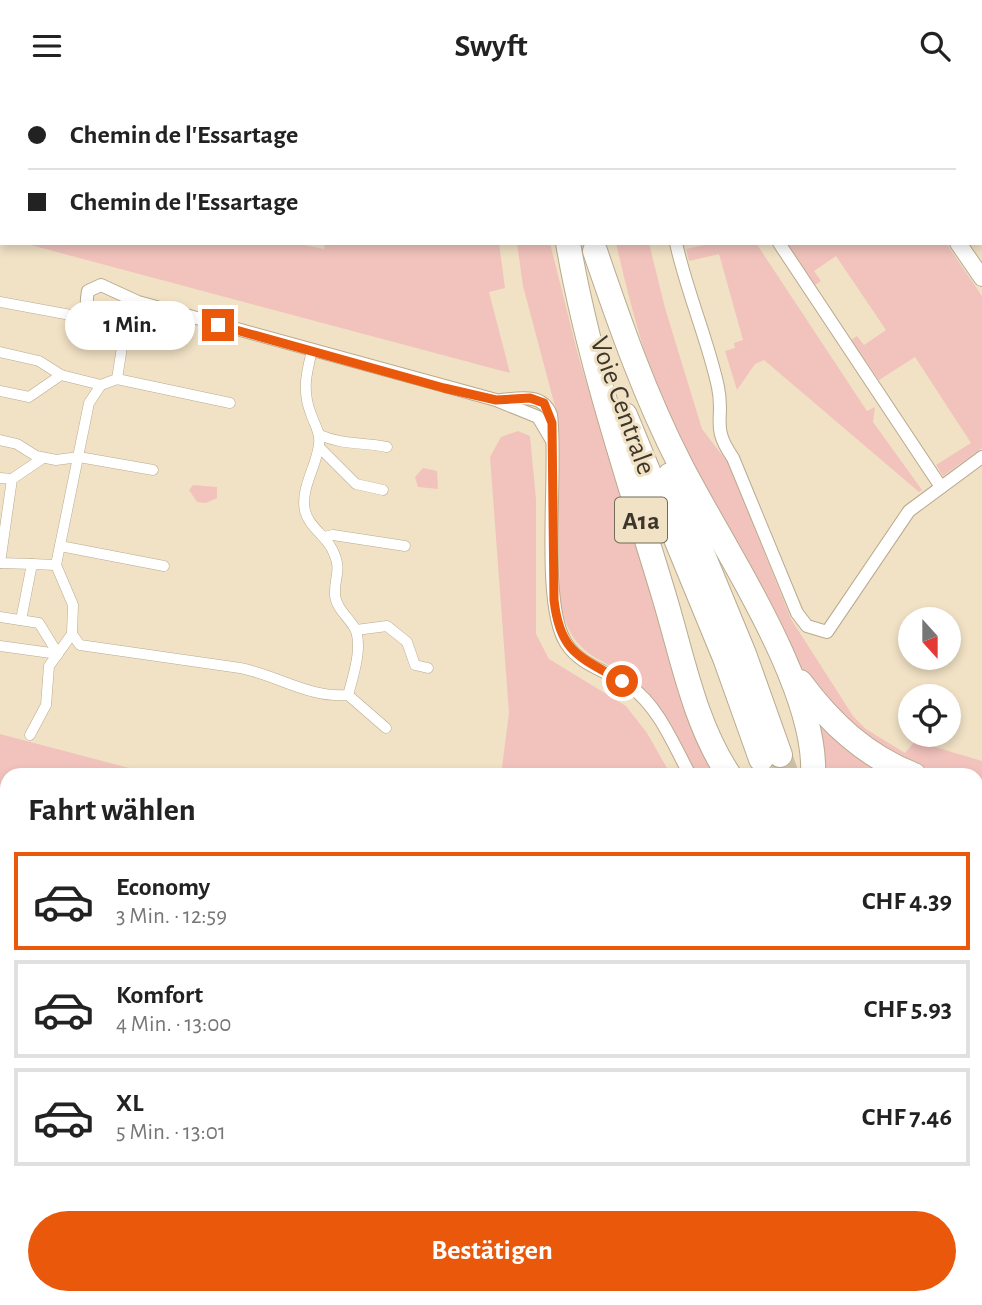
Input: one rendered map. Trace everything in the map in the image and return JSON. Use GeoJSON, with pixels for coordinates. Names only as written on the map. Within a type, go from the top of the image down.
{"type":"FeatureCollection","features":[{"type":"Feature","properties":{"kind":"highway","name":"A1a"},"geometry":{"type":"LineString","coordinates":[[583,245],[657,415],[782,654],[811,697],[844,733],[874,755],[900,768]]}},
{"type":"Feature","properties":{"kind":"highway","name":"A1a"},"geometry":{"type":"LineString","coordinates":[[583,245],[585,326],[699,712],[726,768]]}},
{"type":"Feature","properties":{"kind":"highway","name":"Voie Centrale"},"geometry":{"type":"LineString","coordinates":[[583,245],[631,378],[744,654],[771,757]]}},
{"type":"Feature","properties":{"kind":"highway","name":"A1a"},"geometry":{"type":"LineString","coordinates":[[782,654],[811,739],[813,768]]}},
{"type":"Feature","properties":{"kind":"street"},"geometry":{"type":"LineString","coordinates":[[676,245],[687,291],[719,390],[718,425],[721,441],[733,458],[797,613],[807,626],[827,632],[909,511],[982,457]]}},
{"type":"Feature","properties":{"kind":"street"},"geometry":{"type":"LineString","coordinates":[[780,245],[941,487]]}},
{"type":"Feature","properties":{"kind":"street"},"geometry":{"type":"LineString","coordinates":[[959,245],[982,278]]}},
{"type":"Feature","properties":{"kind":"street"},"geometry":{"type":"LineString","coordinates":[[91,312],[86,300],[88,291],[94,286],[110,288],[138,302],[496,400],[532,413],[544,423],[551,439],[554,600],[560,632],[580,659],[622,681],[640,695],[686,768]]}},
{"type":"Feature","properties":{"kind":"street"},"geometry":{"type":"LineString","coordinates":[[0,302],[76,316],[91,312],[104,315],[138,302]]}},
{"type":"Feature","properties":{"kind":"street"},"geometry":{"type":"LineString","coordinates":[[117,379],[124,334],[138,302]]}},
{"type":"Feature","properties":{"kind":"street"},"geometry":{"type":"LineString","coordinates":[[312,351],[304,385],[320,435],[304,503],[309,523],[324,537],[340,571],[335,596],[340,609],[356,630],[355,668],[348,695]]}},
{"type":"Feature","properties":{"kind":"street"},"geometry":{"type":"LineString","coordinates":[[0,352],[39,361],[61,375],[101,385],[117,379],[230,403]]}},
{"type":"Feature","properties":{"kind":"street"},"geometry":{"type":"LineString","coordinates":[[0,391],[29,397],[61,375]]}},
{"type":"Feature","properties":{"kind":"street"},"geometry":{"type":"LineString","coordinates":[[30,735],[46,705],[49,666],[72,634],[73,605],[56,565],[79,457],[80,432],[89,403],[101,385]]}},
{"type":"Feature","properties":{"kind":"street"},"geometry":{"type":"LineString","coordinates":[[320,435],[346,444],[363,442],[387,447]]}},
{"type":"Feature","properties":{"kind":"street"},"geometry":{"type":"LineString","coordinates":[[0,440],[56,460],[79,457],[153,470]]}},
{"type":"Feature","properties":{"kind":"street"},"geometry":{"type":"LineString","coordinates":[[319,447],[356,484],[383,491]]}},
{"type":"Feature","properties":{"kind":"street"},"geometry":{"type":"LineString","coordinates":[[0,478],[12,479],[43,457]]}},
{"type":"Feature","properties":{"kind":"street"},"geometry":{"type":"LineString","coordinates":[[12,479],[2,529],[0,563],[56,565]]}},
{"type":"Feature","properties":{"kind":"street"},"geometry":{"type":"LineString","coordinates":[[324,537],[333,535],[405,546]]}},
{"type":"Feature","properties":{"kind":"street"},"geometry":{"type":"LineString","coordinates":[[60,546],[164,566]]}},
{"type":"Feature","properties":{"kind":"street"},"geometry":{"type":"LineString","coordinates":[[21,620],[32,564]]}},
{"type":"Feature","properties":{"kind":"street"},"geometry":{"type":"LineString","coordinates":[[0,617],[39,623],[58,654]]}},
{"type":"Feature","properties":{"kind":"street"},"geometry":{"type":"LineString","coordinates":[[356,630],[387,626],[407,642],[415,665],[428,668]]}},
{"type":"Feature","properties":{"kind":"street"},"geometry":{"type":"LineString","coordinates":[[72,634],[80,645],[262,672],[294,688],[334,696],[348,695],[386,727]]}},
{"type":"Feature","properties":{"kind":"street"},"geometry":{"type":"LineString","coordinates":[[0,646],[58,654]]}},
{"type":"Feature","properties":{"kind":"shaded area"},"geometry":{"type":"Polygon","coordinates":[[[30,245],[304,245],[324,249],[325,245],[499,245],[505,288],[489,292],[510,373],[30,245]]]}},
{"type":"Feature","properties":{"kind":"shaded area"},"geometry":{"type":"Polygon","coordinates":[[[517,245],[550,245],[578,355],[692,732],[710,768],[693,768],[648,692],[582,648],[565,621],[560,599],[556,410],[523,286],[517,245]]]}},
{"type":"Feature","properties":{"kind":"shaded area"},"geometry":{"type":"Polygon","coordinates":[[[616,245],[649,245],[665,308],[702,429],[729,464],[791,619],[853,716],[866,729],[905,753],[910,747],[935,747],[982,761],[982,768],[928,768],[900,758],[865,738],[823,698],[792,652],[687,460],[642,344],[616,245]]]}},
{"type":"Feature","properties":{"kind":"shaded area"},"geometry":{"type":"Polygon","coordinates":[[[705,245],[757,245],[867,411],[875,407],[873,422],[922,490],[919,492],[764,360],[755,364],[737,390],[725,351],[735,348],[734,343],[743,340],[719,254],[689,261],[686,249],[705,245]]]}},
{"type":"Feature","properties":{"kind":"shaded area"},"geometry":{"type":"Polygon","coordinates":[[[788,245],[947,245],[982,296],[982,448],[943,476],[936,465],[971,443],[915,357],[879,380],[851,340],[857,336],[864,345],[886,330],[836,256],[814,271],[821,281],[815,285],[788,245]]]}},
{"type":"Feature","properties":{"kind":"shaded area"},"geometry":{"type":"Polygon","coordinates":[[[518,431],[530,436],[536,499],[536,634],[549,659],[626,706],[647,733],[667,768],[502,768],[509,713],[490,457],[501,437],[518,431]]]}},
{"type":"Feature","properties":{"kind":"shaded area"},"geometry":{"type":"Polygon","coordinates":[[[423,468],[437,471],[438,489],[418,487],[415,477],[423,468]]]}},
{"type":"Feature","properties":{"kind":"shaded area"},"geometry":{"type":"Polygon","coordinates":[[[193,485],[217,487],[217,498],[206,503],[197,502],[189,490],[193,485]]]}},
{"type":"Feature","properties":{"kind":"shaded area"},"geometry":{"type":"Polygon","coordinates":[[[816,712],[891,768],[819,768],[816,712]]]}},
{"type":"Feature","properties":{"kind":"shaded area"},"geometry":{"type":"Polygon","coordinates":[[[0,734],[129,768],[0,768],[0,734]]]}},
{"type":"Feature","properties":{"kind":"tunnel"},"geometry":{"type":"LineString","coordinates":[[780,755],[785,768]]}},
{"type":"Feature","properties":{"kind":"route"},"geometry":{"type":"LineString","coordinates":[[218,325],[444,388],[496,400],[530,398],[544,403],[549,408],[552,423],[554,600],[560,632],[570,650],[580,659],[622,681]]}}]}
